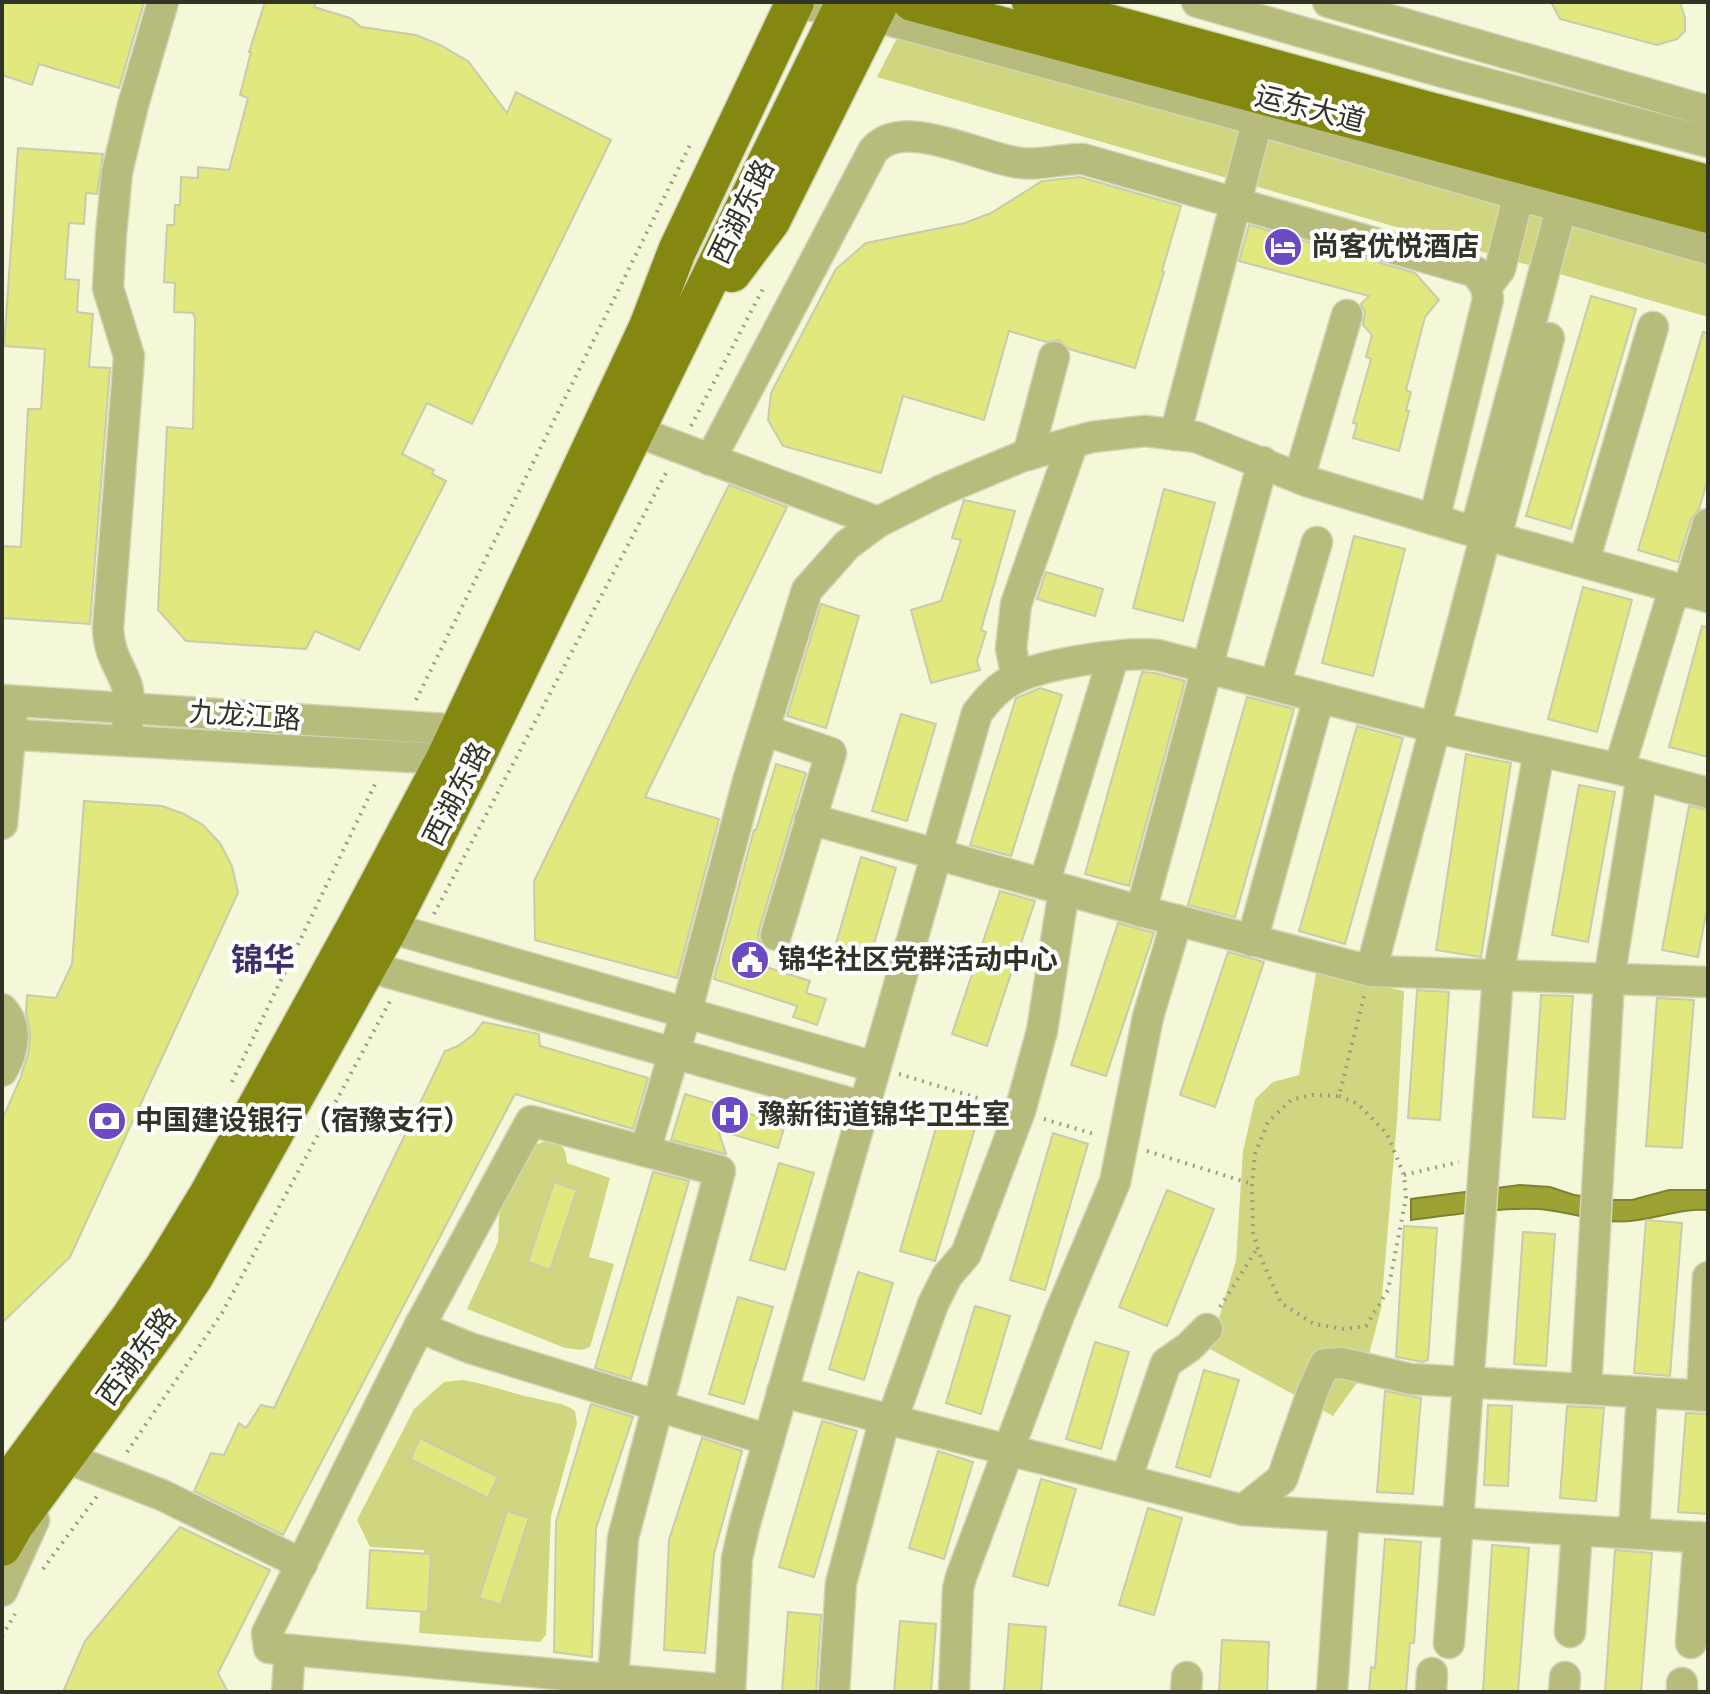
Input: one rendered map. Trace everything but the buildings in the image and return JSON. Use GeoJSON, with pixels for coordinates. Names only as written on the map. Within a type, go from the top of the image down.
{"type":"FeatureCollection","features":[{"type":"Feature","properties":{"kind":"main road","name":"西湖东路"},"geometry":{"type":"LineString","coordinates":[[466,745],[648,327],[677,251],[793,2]]}},
{"type":"Feature","properties":{"kind":"main road","name":"运东大道"},"geometry":{"type":"LineString","coordinates":[[912,2],[1260,109],[1576,195],[1708,214]]}},
{"type":"Feature","properties":{"kind":"main road","name":"运东大道"},"geometry":{"type":"LineString","coordinates":[[1054,5],[1708,184]]}},
{"type":"Feature","properties":{"kind":"main road","name":"西湖东路"},"geometry":{"type":"LineString","coordinates":[[2,1491],[166,1264],[353,962],[859,8]]}},
{"type":"Feature","properties":{"kind":"main road","name":"西湖东路"},"geometry":{"type":"LineString","coordinates":[[2,1547],[194,1277],[353,962]]}},
{"type":"Feature","properties":{"kind":"street"},"geometry":{"type":"LineString","coordinates":[[126,740],[126,684],[109,648],[108,628],[129,356],[108,288],[117,172],[163,2]]}},
{"type":"Feature","properties":{"kind":"street"},"geometry":{"type":"LineString","coordinates":[[793,2],[859,8],[1260,109],[1519,194],[1576,195],[1708,249]]}},
{"type":"Feature","properties":{"kind":"street"},"geometry":{"type":"LineString","coordinates":[[1197,2],[1439,71],[1708,142]]}},
{"type":"Feature","properties":{"kind":"street"},"geometry":{"type":"LineString","coordinates":[[1328,2],[1708,111]]}},
{"type":"Feature","properties":{"kind":"street"},"geometry":{"type":"LineString","coordinates":[[1175,435],[1260,109]]}},
{"type":"Feature","properties":{"kind":"street"},"geometry":{"type":"LineString","coordinates":[[710,460],[880,141],[893,137],[940,141],[1018,163],[1083,159],[1476,272],[1486,287],[1488,299],[1434,520]]}},
{"type":"Feature","properties":{"kind":"street"},"geometry":{"type":"LineString","coordinates":[[1486,287],[1500,269],[1519,194]]}},
{"type":"Feature","properties":{"kind":"street"},"geometry":{"type":"LineString","coordinates":[[1371,971],[1576,195]]}},
{"type":"Feature","properties":{"kind":"street"},"geometry":{"type":"LineString","coordinates":[[1299,478],[1347,315]]}},
{"type":"Feature","properties":{"kind":"street"},"geometry":{"type":"LineString","coordinates":[[1584,561],[1653,327]]}},
{"type":"Feature","properties":{"kind":"street"},"geometry":{"type":"LineString","coordinates":[[1028,455],[1054,357]]}},
{"type":"Feature","properties":{"kind":"street"},"geometry":{"type":"LineString","coordinates":[[635,431],[878,522]]}},
{"type":"Feature","properties":{"kind":"street"},"geometry":{"type":"LineString","coordinates":[[645,1151],[764,730],[807,590],[847,545],[878,522],[942,490],[1028,455],[1092,437],[1145,431],[1196,437],[1299,478],[1434,520],[1698,594]]}},
{"type":"Feature","properties":{"kind":"street"},"geometry":{"type":"LineString","coordinates":[[1017,677],[1011,649],[1016,604],[1073,442]]}},
{"type":"Feature","properties":{"kind":"street"},"geometry":{"type":"LineString","coordinates":[[1141,911],[1263,462]]}},
{"type":"Feature","properties":{"kind":"street"},"geometry":{"type":"LineString","coordinates":[[1698,594],[1708,524]]}},
{"type":"Feature","properties":{"kind":"street"},"geometry":{"type":"LineString","coordinates":[[1275,685],[1317,542]]}},
{"type":"Feature","properties":{"kind":"street"},"geometry":{"type":"LineString","coordinates":[[1586,1389],[1609,979],[1630,772],[1672,596],[1698,594]]}},
{"type":"Feature","properties":{"kind":"street"},"geometry":{"type":"LineString","coordinates":[[613,1679],[623,1538],[720,1171],[531,1121],[419,1327],[267,1633],[269,1648],[501,1681],[613,1679],[730,1691],[737,1558],[977,713],[996,690],[1017,677],[1051,667],[1144,653],[1158,655],[1433,727],[1708,793]]}},
{"type":"Feature","properties":{"kind":"street"},"geometry":{"type":"LineString","coordinates":[[834,1692],[841,1583],[889,1419],[933,1304],[947,1276],[966,1254],[1020,1111],[1042,1031],[1054,887],[1113,658]]}},
{"type":"Feature","properties":{"kind":"street"},"geometry":{"type":"LineString","coordinates":[[1252,941],[1319,697]]}},
{"type":"Feature","properties":{"kind":"street"},"geometry":{"type":"LineString","coordinates":[[2,824],[8,700]]}},
{"type":"Feature","properties":{"kind":"street","name":"九龙江路"},"geometry":{"type":"LineString","coordinates":[[8,700],[128,708],[466,745]]}},
{"type":"Feature","properties":{"kind":"street"},"geometry":{"type":"LineString","coordinates":[[764,730],[831,753],[776,935]]}},
{"type":"Feature","properties":{"kind":"street","name":"九龙江路"},"geometry":{"type":"LineString","coordinates":[[6,734],[126,740],[466,745]]}},
{"type":"Feature","properties":{"kind":"street"},"geometry":{"type":"LineString","coordinates":[[1449,1643],[1498,976],[1539,752]]}},
{"type":"Feature","properties":{"kind":"street"},"geometry":{"type":"LineString","coordinates":[[810,819],[1371,971],[1708,982]]}},
{"type":"Feature","properties":{"kind":"street"},"geometry":{"type":"LineString","coordinates":[[954,1692],[958,1589],[1059,1315],[1115,1182],[1148,1017],[1177,920]]}},
{"type":"Feature","properties":{"kind":"street"},"geometry":{"type":"LineString","coordinates":[[375,923],[875,1067]]}},
{"type":"Feature","properties":{"kind":"street"},"geometry":{"type":"LineString","coordinates":[[353,962],[864,1107]]}},
{"type":"Feature","properties":{"kind":"street"},"geometry":{"type":"LineString","coordinates":[[577,1026],[589,985]]}},
{"type":"Feature","properties":{"kind":"street"},"geometry":{"type":"LineString","coordinates":[[2,1009],[10,1017],[14,1041],[2,1071]]}},
{"type":"Feature","properties":{"kind":"street"},"geometry":{"type":"LineString","coordinates":[[1243,1510],[1282,1479],[1325,1364],[1342,1363],[1411,1379],[1705,1395],[1708,1277]]}},
{"type":"Feature","properties":{"kind":"street"},"geometry":{"type":"LineString","coordinates":[[419,1327],[470,1348],[769,1440]]}},
{"type":"Feature","properties":{"kind":"street"},"geometry":{"type":"LineString","coordinates":[[1126,1480],[1166,1363],[1207,1329]]}},
{"type":"Feature","properties":{"kind":"street"},"geometry":{"type":"LineString","coordinates":[[782,1392],[1243,1510],[1704,1537],[1691,1643]]}},
{"type":"Feature","properties":{"kind":"street"},"geometry":{"type":"LineString","coordinates":[[1634,1533],[1642,1392]]}},
{"type":"Feature","properties":{"kind":"street"},"geometry":{"type":"LineString","coordinates":[[2,1591],[62,1460],[162,1495],[302,1564]]}},
{"type":"Feature","properties":{"kind":"street"},"geometry":{"type":"LineString","coordinates":[[1332,1692],[1344,1516]]}},
{"type":"Feature","properties":{"kind":"street"},"geometry":{"type":"LineString","coordinates":[[1570,1632],[1577,1530]]}},
{"type":"Feature","properties":{"kind":"street"},"geometry":{"type":"LineString","coordinates":[[287,1692],[290,1650]]}},
{"type":"Feature","properties":{"kind":"path"},"geometry":{"type":"LineString","coordinates":[[1339,1096],[1371,971]]}},
{"type":"Feature","properties":{"kind":"path"},"geometry":{"type":"LineString","coordinates":[[875,1067],[1252,1184]]}},
{"type":"Feature","properties":{"kind":"path"},"geometry":{"type":"LineString","coordinates":[[1312,1095],[1339,1096],[1358,1104],[1387,1134],[1404,1175],[1406,1198],[1388,1290],[1366,1326],[1344,1329],[1314,1324],[1281,1303],[1253,1233],[1255,1154],[1268,1122],[1291,1100],[1312,1095]]}},
{"type":"Feature","properties":{"kind":"path"},"geometry":{"type":"LineString","coordinates":[[1404,1175],[1484,1155]]}},
{"type":"Feature","properties":{"kind":"path"},"geometry":{"type":"LineString","coordinates":[[1207,1329],[1257,1249]]}},
{"type":"Feature","properties":{"kind":"green space"},"geometry":{"type":"Polygon","coordinates":[[[902,28],[1708,255],[1708,317],[877,77],[902,28]]]}},
{"type":"Feature","properties":{"kind":"green space"},"geometry":{"type":"Polygon","coordinates":[[[1316,973],[1404,991],[1381,1309],[1364,1373],[1333,1416],[1210,1349],[1236,1260],[1243,1151],[1255,1099],[1273,1082],[1299,1075],[1316,973]]]}},
{"type":"Feature","properties":{"kind":"green space"},"geometry":{"type":"Polygon","coordinates":[[[547,1140],[563,1147],[567,1163],[610,1178],[589,1257],[614,1264],[590,1347],[582,1350],[565,1348],[467,1309],[498,1242],[500,1203],[534,1146],[547,1140]]]}},
{"type":"Feature","properties":{"kind":"green space"},"geometry":{"type":"Polygon","coordinates":[[[462,1380],[562,1404],[575,1411],[577,1424],[551,1516],[546,1635],[540,1642],[419,1633],[424,1550],[370,1547],[357,1520],[414,1409],[444,1382],[462,1380]]]}},
{"type":"Feature","properties":{"kind":"shaded area"},"geometry":{"type":"Polygon","coordinates":[[[1520,1185],[1550,1187],[1574,1195],[1611,1200],[1632,1200],[1669,1190],[1708,1190],[1708,1210],[1618,1221],[1523,1209],[1411,1220],[1411,1199],[1520,1185]]]}},
{"type":"Feature","properties":{"kind":"place","name":"尚客优悦酒店"},"geometry":{"type":"Point","coordinates":[1283,247]}},
{"type":"Feature","properties":{"kind":"place","name":"锦华社区党群活动中心"},"geometry":{"type":"Point","coordinates":[750,960]}},
{"type":"Feature","properties":{"kind":"place","name":"豫新街道锦华卫生室"},"geometry":{"type":"Point","coordinates":[730,1115]}},
{"type":"Feature","properties":{"kind":"place","name":"中国建设银行（宿豫支行）"},"geometry":{"type":"Point","coordinates":[107,1121]}},
{"type":"Feature","properties":{"kind":"district","name":"锦华"},"geometry":{"type":"Point","coordinates":[263,960]}}]}
